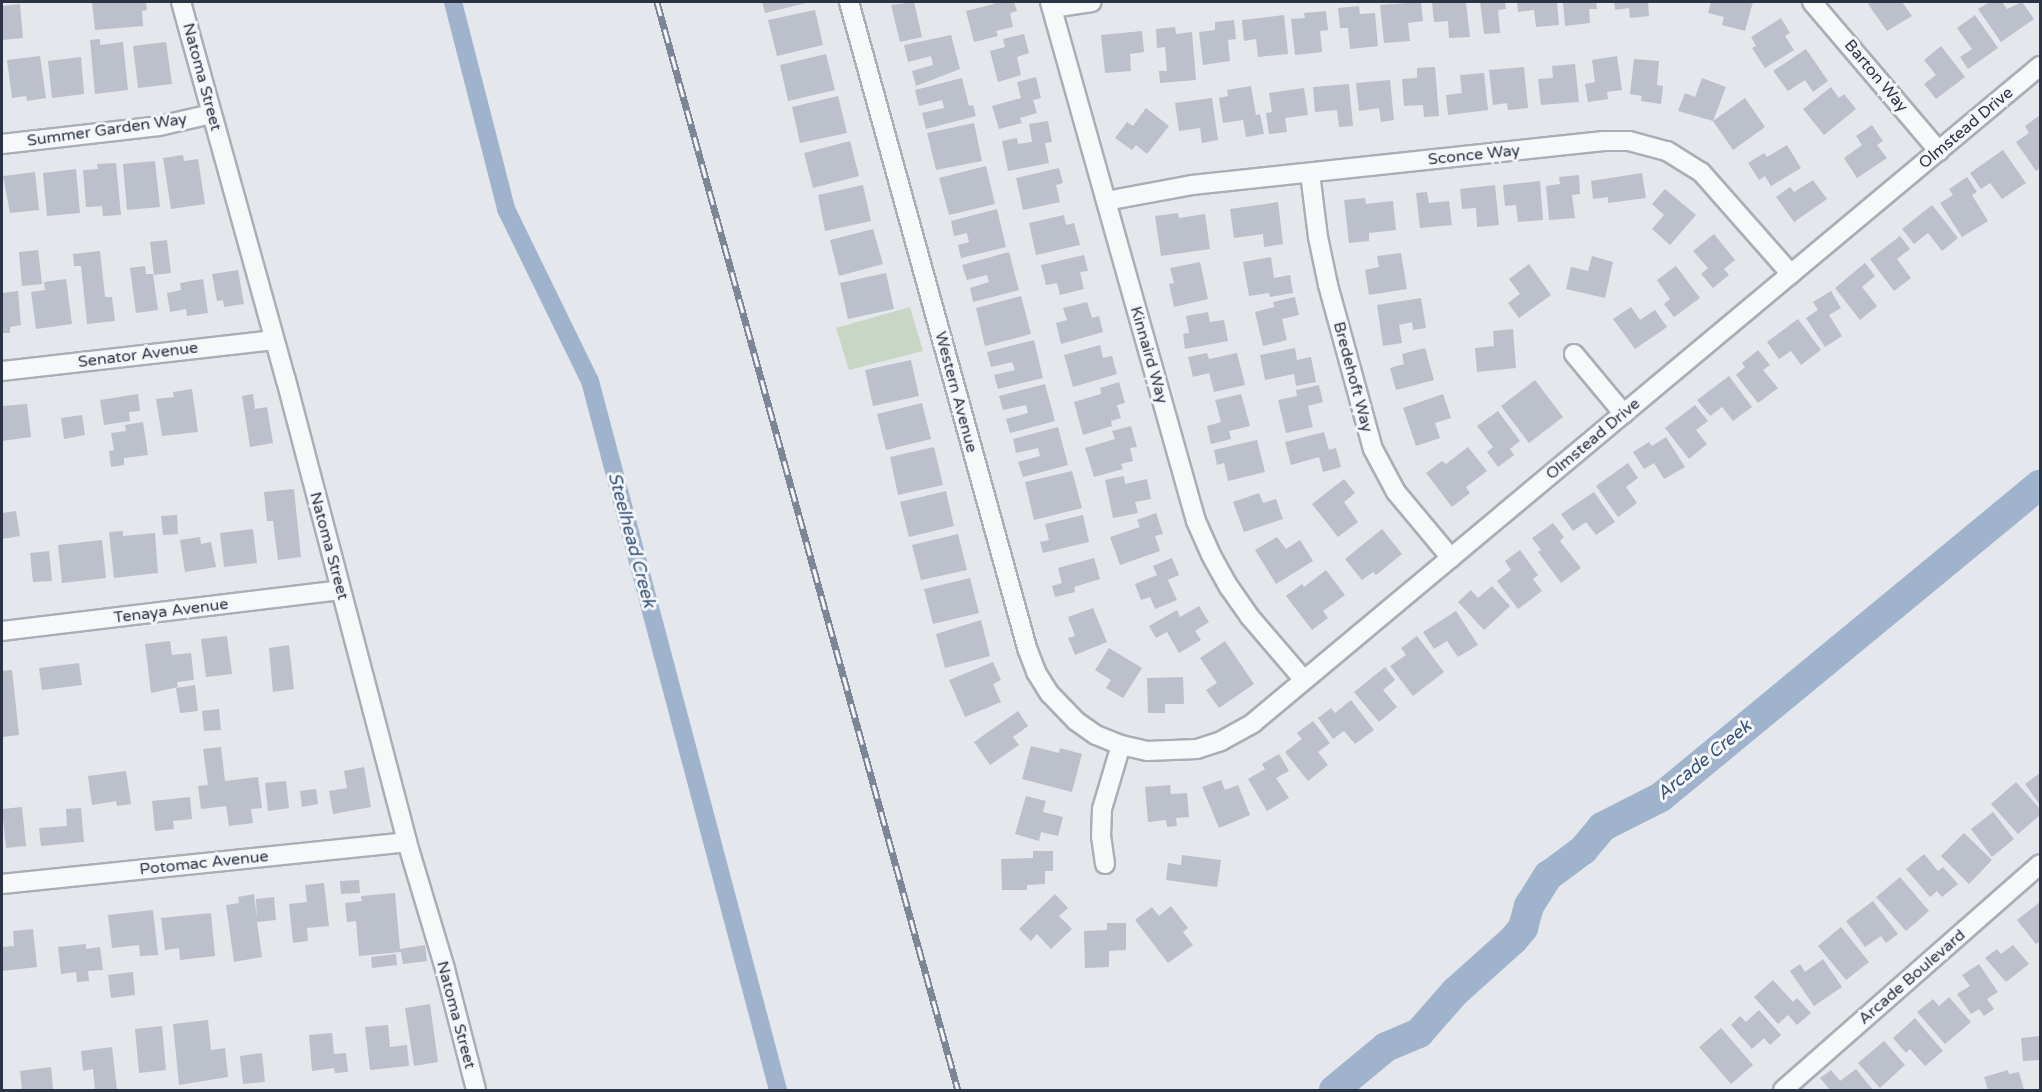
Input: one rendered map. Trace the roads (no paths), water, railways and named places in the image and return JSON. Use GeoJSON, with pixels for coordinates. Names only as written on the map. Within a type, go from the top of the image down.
{"type":"FeatureCollection","features":[{"type":"Feature","properties":{"kind":"street","name":"Natoma Street"},"geometry":{"type":"LineString","coordinates":[[181,2],[476,1090]]}},
{"type":"Feature","properties":{"kind":"street","name":"Western Avenue"},"geometry":{"type":"LineString","coordinates":[[849,2],[1027,648],[1036,672],[1066,712],[1096,735],[1121,745]]}},
{"type":"Feature","properties":{"kind":"street"},"geometry":{"type":"LineString","coordinates":[[1051,5],[1092,2]]}},
{"type":"Feature","properties":{"kind":"street","name":"Barton Way"},"geometry":{"type":"LineString","coordinates":[[1812,2],[1939,151]]}},
{"type":"Feature","properties":{"kind":"street","name":"Kinnaird Way"},"geometry":{"type":"LineString","coordinates":[[1051,5],[1196,521],[1229,587],[1250,617],[1304,680]]}},
{"type":"Feature","properties":{"kind":"street","name":"Olmstead Drive"},"geometry":{"type":"LineString","coordinates":[[1121,745],[1147,751],[1172,752],[1197,749],[1221,741],[1253,723],[2040,66]]}},
{"type":"Feature","properties":{"kind":"street","name":"Summer Garden Way"},"geometry":{"type":"LineString","coordinates":[[2,144],[159,126],[212,114]]}},
{"type":"Feature","properties":{"kind":"street","name":"Sconce Way"},"geometry":{"type":"LineString","coordinates":[[1106,201],[1192,185],[1604,141],[1642,143],[1679,156],[1701,172],[1791,274]]}},
{"type":"Feature","properties":{"kind":"street","name":"Bredehoft Way"},"geometry":{"type":"LineString","coordinates":[[1310,173],[1318,237],[1328,285],[1373,449],[1392,487],[1451,558]]}},
{"type":"Feature","properties":{"kind":"street","name":"Senator Avenue"},"geometry":{"type":"LineString","coordinates":[[2,371],[274,340]]}},
{"type":"Feature","properties":{"kind":"street"},"geometry":{"type":"LineString","coordinates":[[1574,354],[1624,414]]}},
{"type":"Feature","properties":{"kind":"street","name":"Tenaya Avenue"},"geometry":{"type":"LineString","coordinates":[[2,631],[340,590]]}},
{"type":"Feature","properties":{"kind":"street"},"geometry":{"type":"LineString","coordinates":[[1106,864],[1101,837],[1102,809],[1121,745]]}},
{"type":"Feature","properties":{"kind":"street","name":"Potomac Avenue"},"geometry":{"type":"LineString","coordinates":[[2,884],[407,842]]}},
{"type":"Feature","properties":{"kind":"street","name":"Arcade Boulevard"},"geometry":{"type":"LineString","coordinates":[[1783,1090],[2040,864]]}},
{"type":"Feature","properties":{"kind":"waterway","name":"Steelhead Creek"},"geometry":{"type":"LineString","coordinates":[[453,2],[506,209],[590,381],[778,1090]]}},
{"type":"Feature","properties":{"kind":"waterway","name":"Arcade Creek"},"geometry":{"type":"LineString","coordinates":[[1334,1090],[1386,1047],[1419,1033],[1455,992],[1513,940],[1523,928],[1529,906],[1548,876],[1583,850],[1602,827],[1661,797],[2040,485]]}},
{"type":"Feature","properties":{"kind":"railway"},"geometry":{"type":"LineString","coordinates":[[657,2],[958,1090]]}}]}
